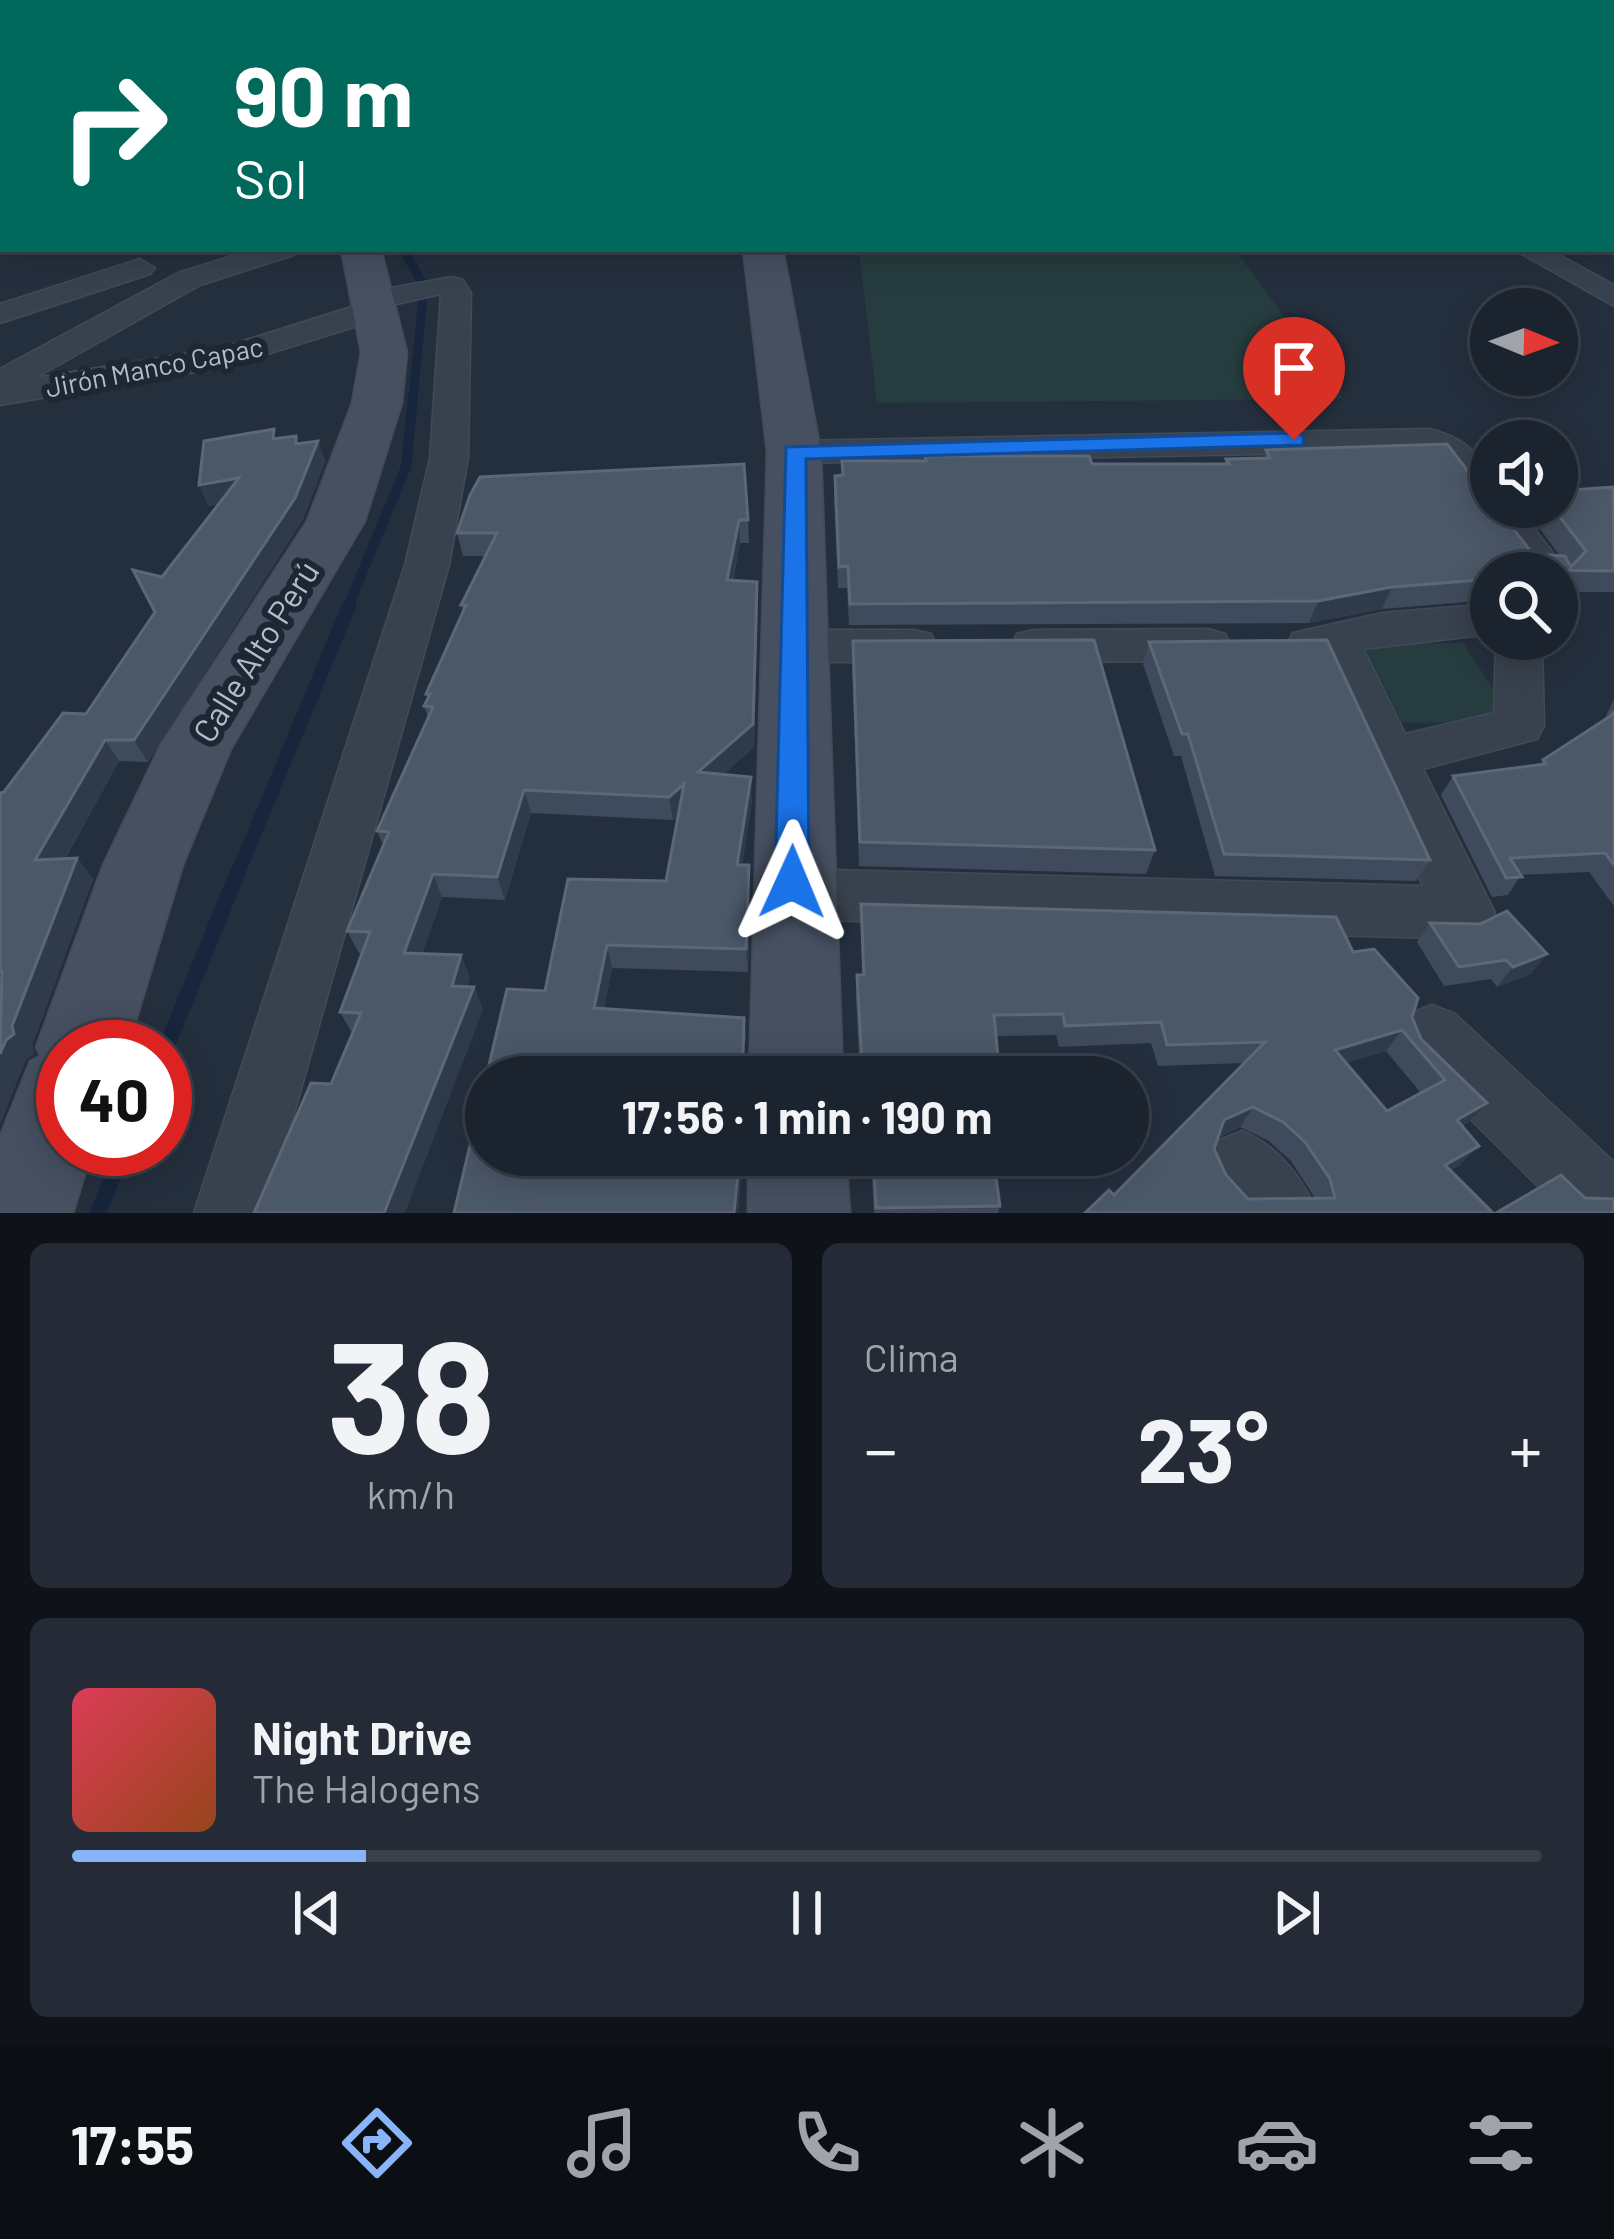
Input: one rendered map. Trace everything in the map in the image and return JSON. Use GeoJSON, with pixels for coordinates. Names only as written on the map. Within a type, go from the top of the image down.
{"type":"FeatureCollection","features":[{"type":"Feature","properties":{"kind":"street"},"geometry":{"type":"LineString","coordinates":[[764,252],[794,452],[796,1056]]}},
{"type":"Feature","properties":{"kind":"street"},"geometry":{"type":"LineString","coordinates":[[1533,252],[1612,294]]}},
{"type":"Feature","properties":{"kind":"street"},"geometry":{"type":"LineString","coordinates":[[0,383],[236,254]]}},
{"type":"Feature","properties":{"kind":"street"},"geometry":{"type":"LineString","coordinates":[[0,314],[140,268]]}},
{"type":"Feature","properties":{"kind":"street"},"geometry":{"type":"LineString","coordinates":[[0,277],[47,298],[118,316]]}},
{"type":"Feature","properties":{"kind":"street"},"geometry":{"type":"LineString","coordinates":[[230,1213],[427,565],[449,458],[456,293],[452,286],[391,287]]}},
{"type":"Feature","properties":{"kind":"street","name":"Jirón Manco Capac"},"geometry":{"type":"LineString","coordinates":[[0,394],[226,357],[391,287]]}},
{"type":"Feature","properties":{"kind":"street","name":"Calle Alto Perú"},"geometry":{"type":"LineString","coordinates":[[91,1020],[142,865],[196,744],[336,521],[377,403],[391,287]]}},
{"type":"Feature","properties":{"kind":"street"},"geometry":{"type":"LineString","coordinates":[[794,452],[1430,440],[1453,453],[1470,474]]}},
{"type":"Feature","properties":{"kind":"street"},"geometry":{"type":"LineString","coordinates":[[797,646],[1305,645],[1382,629],[1470,621]]}},
{"type":"Feature","properties":{"kind":"street"},"geometry":{"type":"LineString","coordinates":[[792,893],[1465,913],[1335,639]]}},
{"type":"Feature","properties":{"kind":"street"},"geometry":{"type":"LineString","coordinates":[[1391,758],[1520,726],[1519,660]]}},
{"type":"Feature","properties":{"kind":"street"},"geometry":{"type":"LineString","coordinates":[[1432,1036],[1614,1210]]}},
{"type":"Feature","properties":{"kind":"street"},"geometry":{"type":"LineString","coordinates":[[22,1213],[36,1172]]}},
{"type":"Feature","properties":{"kind":"street"},"geometry":{"type":"LineString","coordinates":[[798,1176],[799,1213]]}},
{"type":"Feature","properties":{"kind":"green space"},"geometry":{"type":"Polygon","coordinates":[[[859,252],[1237,252],[1344,399],[877,403],[859,252]]]}},
{"type":"Feature","properties":{"kind":"green space"},"geometry":{"type":"Polygon","coordinates":[[[1463,643],[1515,722],[1383,723],[1341,644],[1463,643]]]}},
{"type":"Feature","properties":{"kind":"building"},"geometry":{"type":"Polygon","coordinates":[[[274,429],[273,439],[296,436],[296,444],[318,441],[295,498],[134,740],[105,740],[35,860],[77,858],[12,1026],[14,1034],[0,1054],[0,793],[63,713],[86,714],[155,612],[133,570],[162,577],[239,478],[199,485],[204,441],[274,429]]]}},
{"type":"Feature","properties":{"kind":"building"},"geometry":{"type":"Polygon","coordinates":[[[1447,444],[1470,474],[1470,528],[1513,528],[1531,552],[1470,552],[1470,581],[1392,587],[1318,601],[850,604],[848,566],[839,567],[835,476],[843,475],[842,461],[1089,456],[1092,464],[1229,464],[1226,459],[1270,458],[1266,450],[1447,444]]]}},
{"type":"Feature","properties":{"kind":"building"},"geometry":{"type":"Polygon","coordinates":[[[744,464],[748,520],[739,520],[727,580],[757,582],[753,724],[698,772],[751,777],[737,865],[749,865],[746,949],[607,945],[594,1008],[744,1018],[743,1056],[491,1056],[507,989],[545,991],[568,879],[666,881],[684,784],[669,797],[524,790],[497,877],[433,874],[404,953],[461,955],[452,986],[474,987],[384,1213],[254,1213],[311,1083],[331,1084],[361,1013],[340,1012],[370,932],[347,931],[389,832],[377,831],[433,707],[424,706],[430,694],[426,694],[466,605],[461,605],[497,533],[457,533],[480,477],[744,464]]]}},
{"type":"Feature","properties":{"kind":"building"},"geometry":{"type":"Polygon","coordinates":[[[1613,487],[1614,571],[1578,571],[1578,560],[1586,551],[1568,528],[1578,528],[1578,490],[1613,487]]]}},
{"type":"Feature","properties":{"kind":"building"},"geometry":{"type":"Polygon","coordinates":[[[1094,640],[1155,850],[860,842],[853,641],[1094,640]]]}},
{"type":"Feature","properties":{"kind":"building"},"geometry":{"type":"Polygon","coordinates":[[[1327,640],[1430,860],[1224,854],[1188,734],[1182,734],[1149,642],[1327,640]]]}},
{"type":"Feature","properties":{"kind":"building"},"geometry":{"type":"Polygon","coordinates":[[[1614,711],[1614,865],[1605,853],[1510,858],[1522,877],[1506,878],[1453,776],[1546,764],[1543,760],[1614,711]]]}},
{"type":"Feature","properties":{"kind":"building"},"geometry":{"type":"Polygon","coordinates":[[[861,904],[1336,917],[1353,952],[1374,949],[1418,998],[1412,1017],[1421,1039],[1487,1103],[1457,1120],[1479,1146],[1445,1165],[1493,1213],[1085,1213],[1133,1176],[1149,1176],[1149,1160],[1265,1042],[1167,1045],[1161,1022],[1065,1026],[1063,1014],[994,1015],[998,1056],[862,1056],[857,975],[864,975],[861,904]],[[1402,1030],[1335,1050],[1387,1111],[1445,1080],[1402,1030]],[[1253,1107],[1224,1120],[1214,1149],[1226,1175],[1248,1199],[1335,1198],[1330,1179],[1305,1142],[1283,1122],[1253,1107]]]}},
{"type":"Feature","properties":{"kind":"building"},"geometry":{"type":"Polygon","coordinates":[[[1507,911],[1547,954],[1513,967],[1506,960],[1459,967],[1430,923],[1480,924],[1507,911]]]}},
{"type":"Feature","properties":{"kind":"building"},"geometry":{"type":"Polygon","coordinates":[[[465,1167],[465,1176],[738,1176],[734,1213],[454,1213],[465,1167]]]}},
{"type":"Feature","properties":{"kind":"building"},"geometry":{"type":"Polygon","coordinates":[[[1561,1175],[1585,1198],[1614,1199],[1614,1213],[1496,1213],[1561,1175]]]}},
{"type":"Feature","properties":{"kind":"building"},"geometry":{"type":"Polygon","coordinates":[[[874,1176],[996,1176],[1000,1206],[876,1208],[874,1176]]]}},
{"type":"Feature","properties":{"kind":"waterway"},"geometry":{"type":"LineString","coordinates":[[405,252],[424,286],[413,399]]}},
{"type":"Feature","properties":{"kind":"waterway"},"geometry":{"type":"LineString","coordinates":[[347,609],[406,467],[413,396]]}},
{"type":"Feature","properties":{"kind":"waterway"},"geometry":{"type":"LineString","coordinates":[[237,875],[349,606]]}},
{"type":"Feature","properties":{"kind":"waterway"},"geometry":{"type":"LineString","coordinates":[[177,1020],[238,872]]}},
{"type":"Feature","properties":{"kind":"waterway"},"geometry":{"type":"LineString","coordinates":[[98,1213],[113,1176]]}},
{"type":"Feature","properties":{"kind":"route"},"geometry":{"type":"LineString","coordinates":[[792,882],[797,646],[794,452],[1294,440]]}}]}
